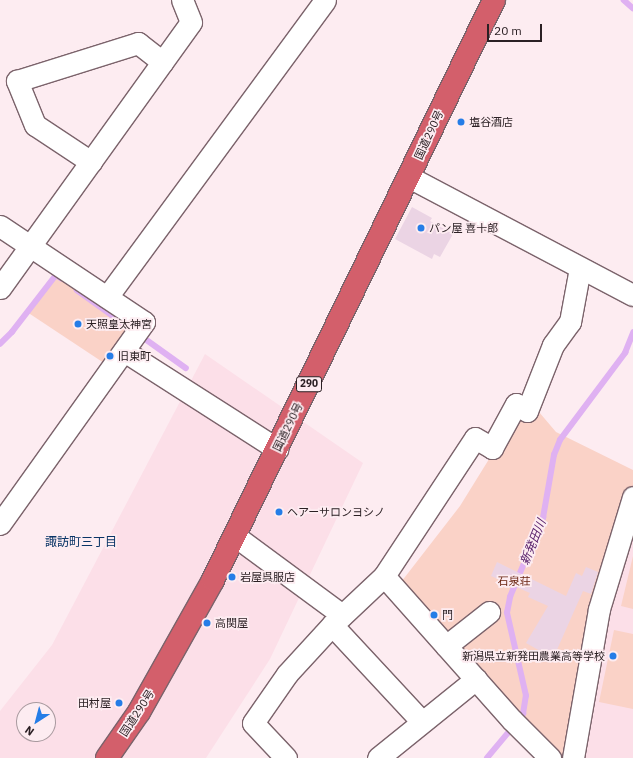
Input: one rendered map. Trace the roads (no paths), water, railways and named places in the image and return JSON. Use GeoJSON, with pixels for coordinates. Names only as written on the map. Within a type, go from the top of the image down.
{"type":"FeatureCollection","features":[{"type":"Feature","properties":{"kind":"highway","name":"国道290号"},"geometry":{"type":"LineString","coordinates":[[107,758],[139,712],[235,536],[494,0]]}},
{"type":"Feature","properties":{"kind":"street"},"geometry":{"type":"LineString","coordinates":[[0,288],[191,22],[182,0]]}},
{"type":"Feature","properties":{"kind":"street"},"geometry":{"type":"LineString","coordinates":[[108,297],[319,2]]}},
{"type":"Feature","properties":{"kind":"street"},"geometry":{"type":"LineString","coordinates":[[91,162],[35,126],[17,81],[138,43],[162,62]]}},
{"type":"Feature","properties":{"kind":"street"},"geometry":{"type":"LineString","coordinates":[[409,177],[633,295]]}},
{"type":"Feature","properties":{"kind":"street"},"geometry":{"type":"LineString","coordinates":[[0,226],[144,322],[0,524]]}},
{"type":"Feature","properties":{"kind":"street"},"geometry":{"type":"LineString","coordinates":[[286,758],[253,723],[287,674],[337,620],[384,576],[475,438],[492,448],[516,404],[527,411],[554,345],[570,322],[580,268]]}},
{"type":"Feature","properties":{"kind":"street"},"geometry":{"type":"LineString","coordinates":[[124,352],[277,449]]}},
{"type":"Feature","properties":{"kind":"street"},"geometry":{"type":"LineString","coordinates":[[573,758],[600,609],[633,497]]}},
{"type":"Feature","properties":{"kind":"street"},"geometry":{"type":"LineString","coordinates":[[235,536],[337,620],[422,722]]}},
{"type":"Feature","properties":{"kind":"street"},"geometry":{"type":"LineString","coordinates":[[384,576],[516,724],[550,758]]}},
{"type":"Feature","properties":{"kind":"street"},"geometry":{"type":"LineString","coordinates":[[446,646],[489,612]]}},
{"type":"Feature","properties":{"kind":"street"},"geometry":{"type":"LineString","coordinates":[[378,758],[476,679]]}},
{"type":"Feature","properties":{"kind":"waterway","name":"新発田川"},"geometry":{"type":"LineString","coordinates":[[624,0],[633,8]]}},
{"type":"Feature","properties":{"kind":"waterway"},"geometry":{"type":"LineString","coordinates":[[0,344],[12,332],[56,275],[61,278]]}},
{"type":"Feature","properties":{"kind":"waterway"},"geometry":{"type":"LineString","coordinates":[[77,290],[186,368]]}},
{"type":"Feature","properties":{"kind":"waterway","name":"新発田川"},"geometry":{"type":"LineString","coordinates":[[518,720],[523,714],[526,696],[507,613],[510,597],[543,518],[554,455],[560,440],[625,353],[633,333]]}},
{"type":"Feature","properties":{"kind":"waterway","name":"新発田川"},"geometry":{"type":"LineString","coordinates":[[487,758],[513,727]]}},
{"type":"Feature","properties":{"kind":"place","name":"塩谷酒店"},"geometry":{"type":"Point","coordinates":[461,122]}},
{"type":"Feature","properties":{"kind":"place","name":"パン屋 喜十郎"},"geometry":{"type":"Point","coordinates":[421,228]}},
{"type":"Feature","properties":{"kind":"place","name":"天照皇太神宮"},"geometry":{"type":"Point","coordinates":[78,324]}},
{"type":"Feature","properties":{"kind":"place","name":"旧東町"},"geometry":{"type":"Point","coordinates":[110,356]}},
{"type":"Feature","properties":{"kind":"place","name":"ヘアーサロンヨシノ"},"geometry":{"type":"Point","coordinates":[279,512]}},
{"type":"Feature","properties":{"kind":"place","name":"岩屋呉服店"},"geometry":{"type":"Point","coordinates":[232,577]}},
{"type":"Feature","properties":{"kind":"place","name":"門"},"geometry":{"type":"Point","coordinates":[434,615]}},
{"type":"Feature","properties":{"kind":"place","name":"高関屋"},"geometry":{"type":"Point","coordinates":[207,623]}},
{"type":"Feature","properties":{"kind":"place","name":"新潟県立新発田農業高等学校"},"geometry":{"type":"Point","coordinates":[613,656]}},
{"type":"Feature","properties":{"kind":"place","name":"田村屋"},"geometry":{"type":"Point","coordinates":[119,703]}},
{"type":"Feature","properties":{"kind":"district","name":"諏訪町三丁目"},"geometry":{"type":"Point","coordinates":[81,542]}},
{"type":"Feature","properties":{"kind":"park label","name":"石泉荘"},"geometry":{"type":"Point","coordinates":[514,581]}}]}
